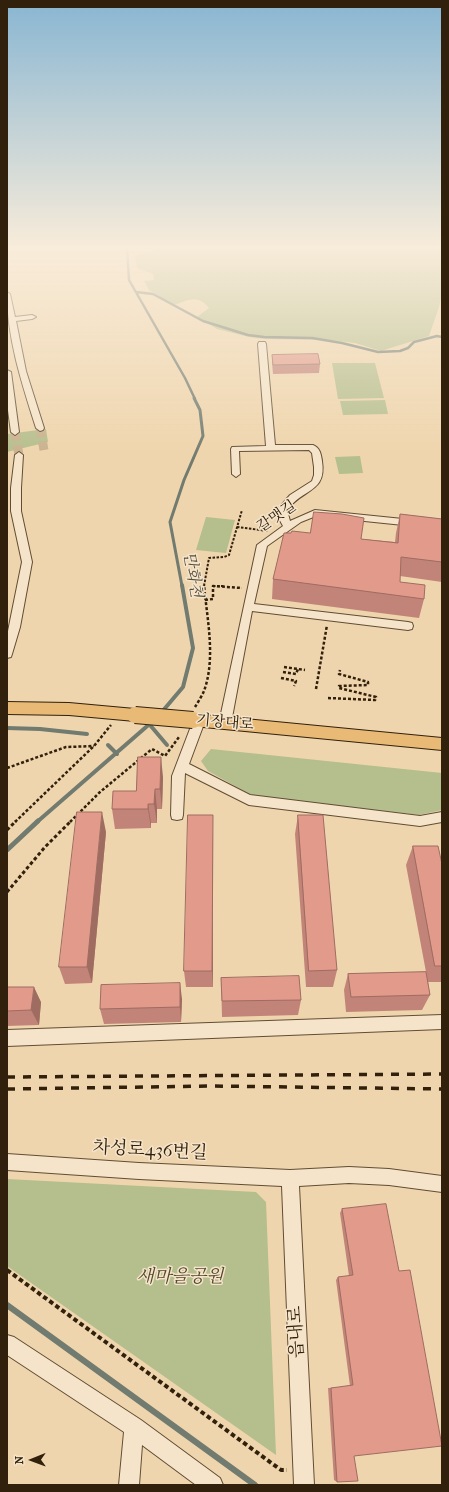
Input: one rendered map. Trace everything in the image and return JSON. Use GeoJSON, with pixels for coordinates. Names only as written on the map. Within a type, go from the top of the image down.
{"type":"FeatureCollection","features":[{"type":"Feature","properties":{"kind":"main road","name":"기장대로"},"geometry":{"type":"LineString","coordinates":[[7,708],[62,709],[128,714],[442,744]]}},
{"type":"Feature","properties":{"kind":"street"},"geometry":{"type":"LineString","coordinates":[[21,319],[12,320],[22,371],[40,428]]}},
{"type":"Feature","properties":{"kind":"street"},"geometry":{"type":"LineString","coordinates":[[262,344],[271,448]]}},
{"type":"Feature","properties":{"kind":"street"},"geometry":{"type":"LineString","coordinates":[[15,432],[7,372],[22,371]]}},
{"type":"Feature","properties":{"kind":"street"},"geometry":{"type":"LineString","coordinates":[[236,474],[235,449],[313,448],[316,452],[319,473],[316,482],[290,500],[282,510],[283,518],[288,526]]}},
{"type":"Feature","properties":{"kind":"street"},"geometry":{"type":"LineString","coordinates":[[7,654],[15,627],[27,562],[16,511],[16,488],[19,455]]}},
{"type":"Feature","properties":{"kind":"street","name":"갈맷길"},"geometry":{"type":"LineString","coordinates":[[225,723],[249,607],[251,589],[262,544],[275,534],[310,514],[321,512],[442,526]]}},
{"type":"Feature","properties":{"kind":"street"},"geometry":{"type":"LineString","coordinates":[[249,607],[408,626]]}},
{"type":"Feature","properties":{"kind":"street"},"geometry":{"type":"LineString","coordinates":[[177,815],[178,776],[196,720]]}},
{"type":"Feature","properties":{"kind":"street"},"geometry":{"type":"LineString","coordinates":[[182,766],[249,800],[420,821],[442,817]]}},
{"type":"Feature","properties":{"kind":"street"},"geometry":{"type":"LineString","coordinates":[[7,1038],[442,1022]]}},
{"type":"Feature","properties":{"kind":"street","name":"차성로436번길"},"geometry":{"type":"LineString","coordinates":[[7,1162],[138,1171],[290,1178],[349,1175],[389,1177],[442,1184]]}},
{"type":"Feature","properties":{"kind":"street","name":"읍내로"},"geometry":{"type":"LineString","coordinates":[[290,1178],[304,1485]]}},
{"type":"Feature","properties":{"kind":"street"},"geometry":{"type":"LineString","coordinates":[[7,1344],[134,1427],[213,1485]]}},
{"type":"Feature","properties":{"kind":"street"},"geometry":{"type":"LineString","coordinates":[[129,1485],[134,1427]]}},
{"type":"Feature","properties":{"kind":"path"},"geometry":{"type":"LineString","coordinates":[[240,519],[242,510]]}},
{"type":"Feature","properties":{"kind":"path"},"geometry":{"type":"LineString","coordinates":[[237,527],[266,529],[275,534]]}},
{"type":"Feature","properties":{"kind":"path"},"geometry":{"type":"LineString","coordinates":[[205,600],[213,599],[212,586],[251,589]]}},
{"type":"Feature","properties":{"kind":"path"},"geometry":{"type":"LineString","coordinates":[[316,689],[328,616]]}},
{"type":"Feature","properties":{"kind":"path"},"geometry":{"type":"LineString","coordinates":[[298,669],[296,674],[284,672],[285,667],[305,670]]}},
{"type":"Feature","properties":{"kind":"path"},"geometry":{"type":"LineString","coordinates":[[328,698],[375,700],[376,697],[339,688],[339,686],[368,685],[368,682],[339,674],[340,670]]}},
{"type":"Feature","properties":{"kind":"path"},"geometry":{"type":"LineString","coordinates":[[286,679],[288,673]]}},
{"type":"Feature","properties":{"kind":"path"},"geometry":{"type":"LineString","coordinates":[[281,678],[296,680],[294,686]]}},
{"type":"Feature","properties":{"kind":"path"},"geometry":{"type":"LineString","coordinates":[[7,830],[128,714]]}},
{"type":"Feature","properties":{"kind":"path"},"geometry":{"type":"LineString","coordinates":[[7,768],[66,747],[94,746]]}},
{"type":"Feature","properties":{"kind":"path"},"geometry":{"type":"LineString","coordinates":[[7,1270],[281,1470]]}},
{"type":"Feature","properties":{"kind":"green space"},"geometry":{"type":"Polygon","coordinates":[[[200,319],[435,319],[429,336],[381,351],[355,343],[331,340],[266,339],[249,337],[217,329],[200,319]]]}},
{"type":"Feature","properties":{"kind":"green space"},"geometry":{"type":"Polygon","coordinates":[[[332,363],[375,363],[384,398],[338,399],[332,363]]]}},
{"type":"Feature","properties":{"kind":"green space"},"geometry":{"type":"Polygon","coordinates":[[[385,400],[388,414],[343,415],[340,401],[385,400]]]}},
{"type":"Feature","properties":{"kind":"green space"},"geometry":{"type":"Polygon","coordinates":[[[46,429],[48,442],[7,452],[7,434],[46,429]]]}},
{"type":"Feature","properties":{"kind":"green space"},"geometry":{"type":"Polygon","coordinates":[[[360,456],[363,473],[339,474],[335,457],[360,456]]]}},
{"type":"Feature","properties":{"kind":"green space"},"geometry":{"type":"Polygon","coordinates":[[[206,517],[235,520],[226,553],[196,550],[206,517]]]}},
{"type":"Feature","properties":{"kind":"green space"},"geometry":{"type":"Polygon","coordinates":[[[211,749],[442,773],[442,810],[419,815],[251,795],[208,771],[201,761],[211,749]]]}},
{"type":"Feature","properties":{"kind":"green space","name":"새마을공원"},"geometry":{"type":"Polygon","coordinates":[[[7,1179],[256,1192],[266,1202],[276,1455],[7,1266],[7,1179]]]}},
{"type":"Feature","properties":{"kind":"building"},"geometry":{"type":"Polygon","coordinates":[[[318,354],[320,364],[273,365],[272,355],[318,354]]]}},
{"type":"Feature","properties":{"kind":"building"},"geometry":{"type":"Polygon","coordinates":[[[314,512],[342,514],[364,518],[361,539],[398,543],[400,514],[442,519],[442,562],[401,557],[400,582],[425,585],[424,599],[273,579],[284,533],[291,533],[292,531],[310,533],[314,512]]]}},
{"type":"Feature","properties":{"kind":"building"},"geometry":{"type":"Polygon","coordinates":[[[138,757],[161,757],[160,789],[155,789],[154,804],[148,804],[148,809],[112,809],[113,791],[136,791],[138,757]]]}},
{"type":"Feature","properties":{"kind":"building"},"geometry":{"type":"Polygon","coordinates":[[[77,812],[102,812],[87,967],[59,967],[77,812]]]}},
{"type":"Feature","properties":{"kind":"building"},"geometry":{"type":"Polygon","coordinates":[[[188,815],[213,815],[212,971],[184,971],[188,815]]]}},
{"type":"Feature","properties":{"kind":"building"},"geometry":{"type":"Polygon","coordinates":[[[298,815],[323,815],[337,970],[309,971],[298,815]]]}},
{"type":"Feature","properties":{"kind":"building"},"geometry":{"type":"Polygon","coordinates":[[[413,846],[438,846],[442,864],[442,966],[435,966],[413,846]]]}},
{"type":"Feature","properties":{"kind":"building"},"geometry":{"type":"Polygon","coordinates":[[[426,972],[430,995],[351,997],[348,974],[426,972]]]}},
{"type":"Feature","properties":{"kind":"building"},"geometry":{"type":"Polygon","coordinates":[[[299,976],[301,1000],[222,1001],[221,978],[299,976]]]}},
{"type":"Feature","properties":{"kind":"building"},"geometry":{"type":"Polygon","coordinates":[[[180,983],[180,1007],[100,1009],[101,985],[180,983]]]}},
{"type":"Feature","properties":{"kind":"building"},"geometry":{"type":"Polygon","coordinates":[[[7,987],[34,987],[31,1010],[7,1011],[7,987]]]}},
{"type":"Feature","properties":{"kind":"building"},"geometry":{"type":"Polygon","coordinates":[[[386,1204],[399,1271],[410,1270],[442,1446],[354,1456],[358,1481],[337,1482],[331,1388],[353,1385],[338,1277],[353,1275],[342,1209],[386,1204]]]}},
{"type":"Feature","properties":{"kind":"waterway","name":"만화천"},"geometry":{"type":"LineString","coordinates":[[151,319],[185,378],[195,399]]}},
{"type":"Feature","properties":{"kind":"waterway"},"geometry":{"type":"LineString","coordinates":[[199,319],[248,335],[264,337],[312,338],[342,343],[378,352],[400,351],[408,348],[414,342],[437,336],[442,337]]}},
{"type":"Feature","properties":{"kind":"waterway","name":"만화천"},"geometry":{"type":"LineString","coordinates":[[182,586],[170,522],[184,480],[203,436],[200,410],[194,398]]}},
{"type":"Feature","properties":{"kind":"waterway","name":"만화천"},"geometry":{"type":"LineString","coordinates":[[161,713],[183,687],[193,648],[182,585]]}},
{"type":"Feature","properties":{"kind":"waterway","name":"만화천"},"geometry":{"type":"LineString","coordinates":[[116,753],[153,721]]}},
{"type":"Feature","properties":{"kind":"waterway"},"geometry":{"type":"LineString","coordinates":[[150,725],[167,745]]}},
{"type":"Feature","properties":{"kind":"waterway"},"geometry":{"type":"LineString","coordinates":[[7,728],[40,729],[87,734]]}},
{"type":"Feature","properties":{"kind":"waterway"},"geometry":{"type":"LineString","coordinates":[[108,745],[116,753]]}},
{"type":"Feature","properties":{"kind":"waterway","name":"만화천"},"geometry":{"type":"LineString","coordinates":[[37,822],[116,753]]}},
{"type":"Feature","properties":{"kind":"waterway","name":"만화천"},"geometry":{"type":"LineString","coordinates":[[7,850],[38,821]]}},
{"type":"Feature","properties":{"kind":"waterway"},"geometry":{"type":"LineString","coordinates":[[7,1305],[255,1485]]}},
{"type":"Feature","properties":{"kind":"tunnel"},"geometry":{"type":"LineString","coordinates":[[40,428],[44,450]]}},
{"type":"Feature","properties":{"kind":"tunnel"},"geometry":{"type":"LineString","coordinates":[[15,432],[19,455]]}},
{"type":"Feature","properties":{"kind":"railway"},"geometry":{"type":"LineString","coordinates":[[7,1077],[442,1074]]}},
{"type":"Feature","properties":{"kind":"railway"},"geometry":{"type":"LineString","coordinates":[[7,1089],[213,1086],[442,1089]]}}]}
